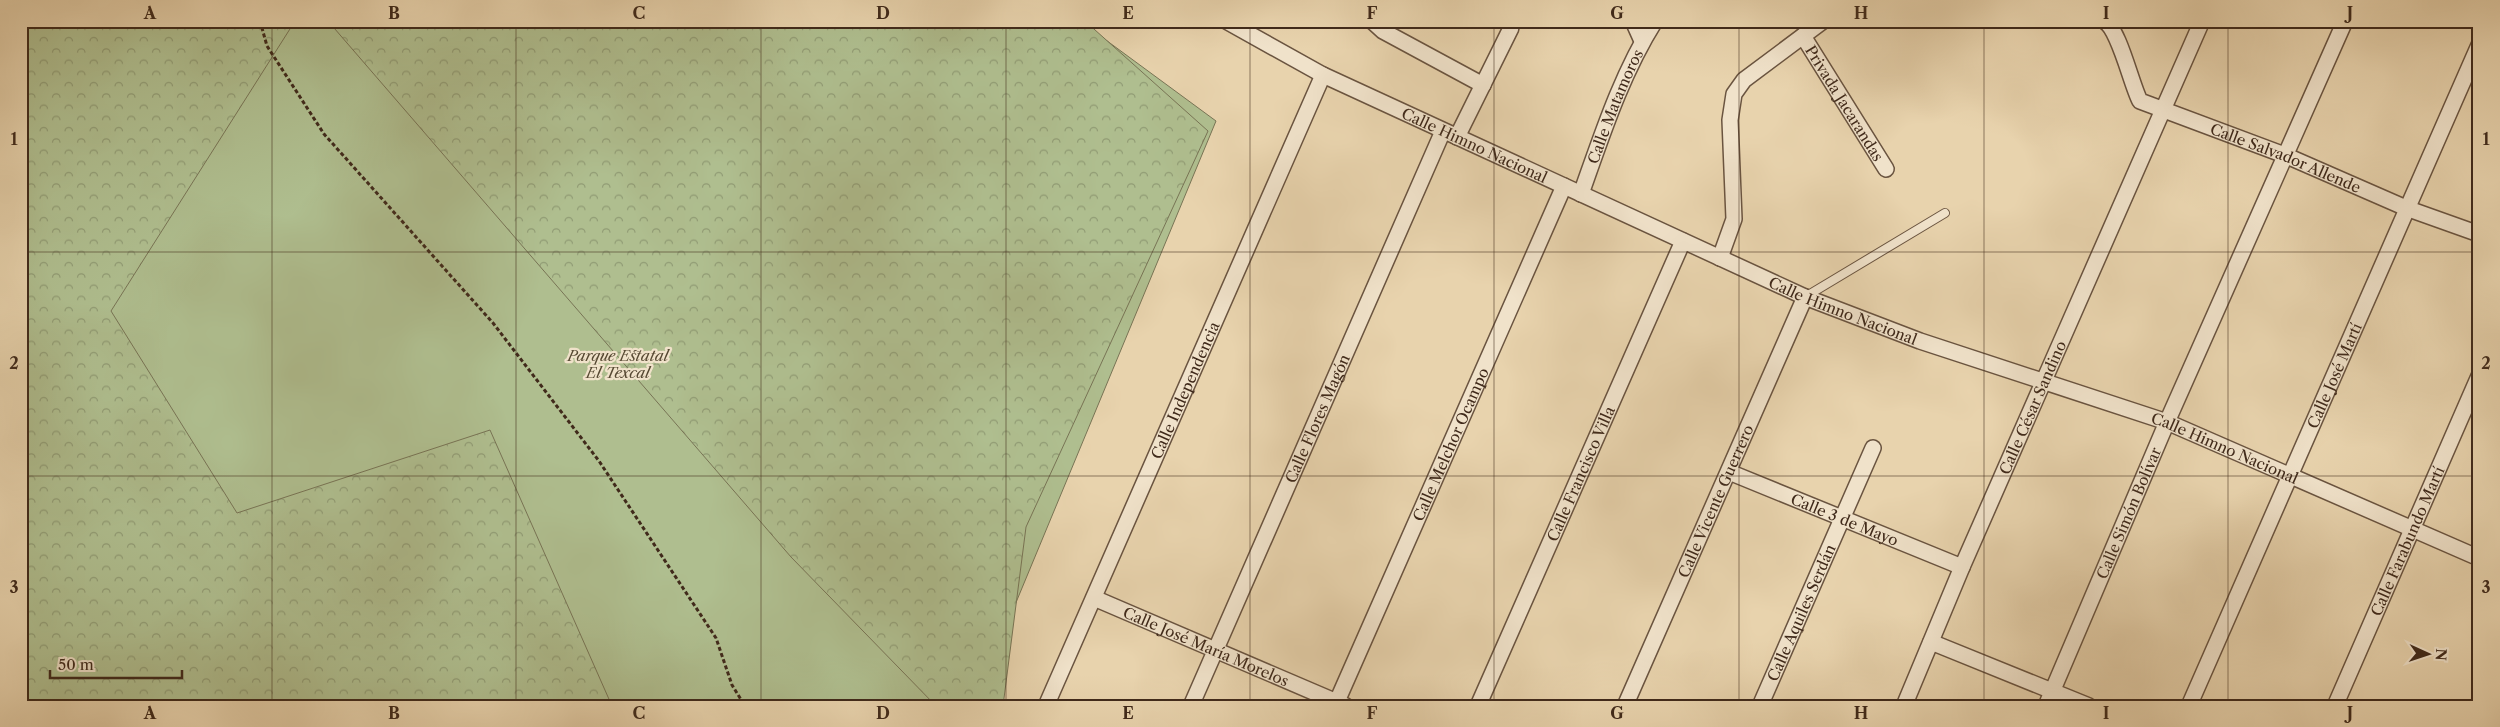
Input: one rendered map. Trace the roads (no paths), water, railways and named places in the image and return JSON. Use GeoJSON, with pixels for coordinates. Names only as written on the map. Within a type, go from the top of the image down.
{"type":"FeatureCollection","features":[{"type":"Feature","properties":{"kind":"street","name":"Calle Himno Nacional"},"geometry":{"type":"LineString","coordinates":[[1226,21],[1323,75],[1804,297],[1920,341],[2167,422],[2479,558]]}},
{"type":"Feature","properties":{"kind":"street"},"geometry":{"type":"LineString","coordinates":[[1372,21],[1383,31],[1483,85]]}},
{"type":"Feature","properties":{"kind":"street"},"geometry":{"type":"LineString","coordinates":[[1634,21],[1642,41]]}},
{"type":"Feature","properties":{"kind":"street","name":"Calle Matamoros"},"geometry":{"type":"LineString","coordinates":[[1581,194],[1612,105],[1642,41],[1654,21]]}},
{"type":"Feature","properties":{"kind":"street"},"geometry":{"type":"LineString","coordinates":[[1720,258],[1734,219],[1730,120],[1734,94],[1744,80],[1823,21]]}},
{"type":"Feature","properties":{"kind":"street","name":"Calle Salvador Allende"},"geometry":{"type":"LineString","coordinates":[[2104,21],[2108,23],[2119,41],[2131,84],[2140,101],[2287,156],[2406,208],[2479,234]]}},
{"type":"Feature","properties":{"kind":"street","name":"Calle César Sandino"},"geometry":{"type":"LineString","coordinates":[[1904,706],[1962,567],[2202,21]]}},
{"type":"Feature","properties":{"kind":"street","name":"Calle Simón Bolívar"},"geometry":{"type":"LineString","coordinates":[[2046,706],[2167,422],[2287,156],[2345,21]]}},
{"type":"Feature","properties":{"kind":"street"},"geometry":{"type":"LineString","coordinates":[[1457,137],[1511,28]]}},
{"type":"Feature","properties":{"kind":"street","name":"Privada Jacarandas"},"geometry":{"type":"LineString","coordinates":[[1803,36],[1886,169]]}},
{"type":"Feature","properties":{"kind":"street","name":"Calle José Martí"},"geometry":{"type":"LineString","coordinates":[[2189,706],[2479,45]]}},
{"type":"Feature","properties":{"kind":"street","name":"Calle Independencia"},"geometry":{"type":"LineString","coordinates":[[1046,706],[1323,75]]}},
{"type":"Feature","properties":{"kind":"street","name":"Calle Flores Magón"},"geometry":{"type":"LineString","coordinates":[[1191,706],[1442,131]]}},
{"type":"Feature","properties":{"kind":"street","name":"Calle Melchor Ocampo"},"geometry":{"type":"LineString","coordinates":[[1339,704],[1564,186]]}},
{"type":"Feature","properties":{"kind":"street","name":"Calle Francisco Villa"},"geometry":{"type":"LineString","coordinates":[[1478,706],[1683,241]]}},
{"type":"Feature","properties":{"kind":"street","name":"Calle Vicente Guerrero"},"geometry":{"type":"LineString","coordinates":[[1625,706],[1804,297]]}},
{"type":"Feature","properties":{"kind":"street","name":"Calle Farabundo Martí"},"geometry":{"type":"LineString","coordinates":[[2335,706],[2414,529],[2479,376]]}},
{"type":"Feature","properties":{"kind":"street","name":"Calle Aquiles Serdán"},"geometry":{"type":"LineString","coordinates":[[1760,706],[1874,448]]}},
{"type":"Feature","properties":{"kind":"street","name":"Calle 3 de Mayo"},"geometry":{"type":"LineString","coordinates":[[1728,472],[1962,567]]}},
{"type":"Feature","properties":{"kind":"street","name":"Calle José María Morelos"},"geometry":{"type":"LineString","coordinates":[[1094,598],[1339,704]]}},
{"type":"Feature","properties":{"kind":"street"},"geometry":{"type":"LineString","coordinates":[[1931,642],[2089,706]]}},
{"type":"Feature","properties":{"kind":"lane"},"geometry":{"type":"LineString","coordinates":[[1804,297],[1945,213]]}},
{"type":"Feature","properties":{"kind":"park label","name":"Parque Estatal El Texcal"},"geometry":{"type":"Point","coordinates":[618,364]}}]}
